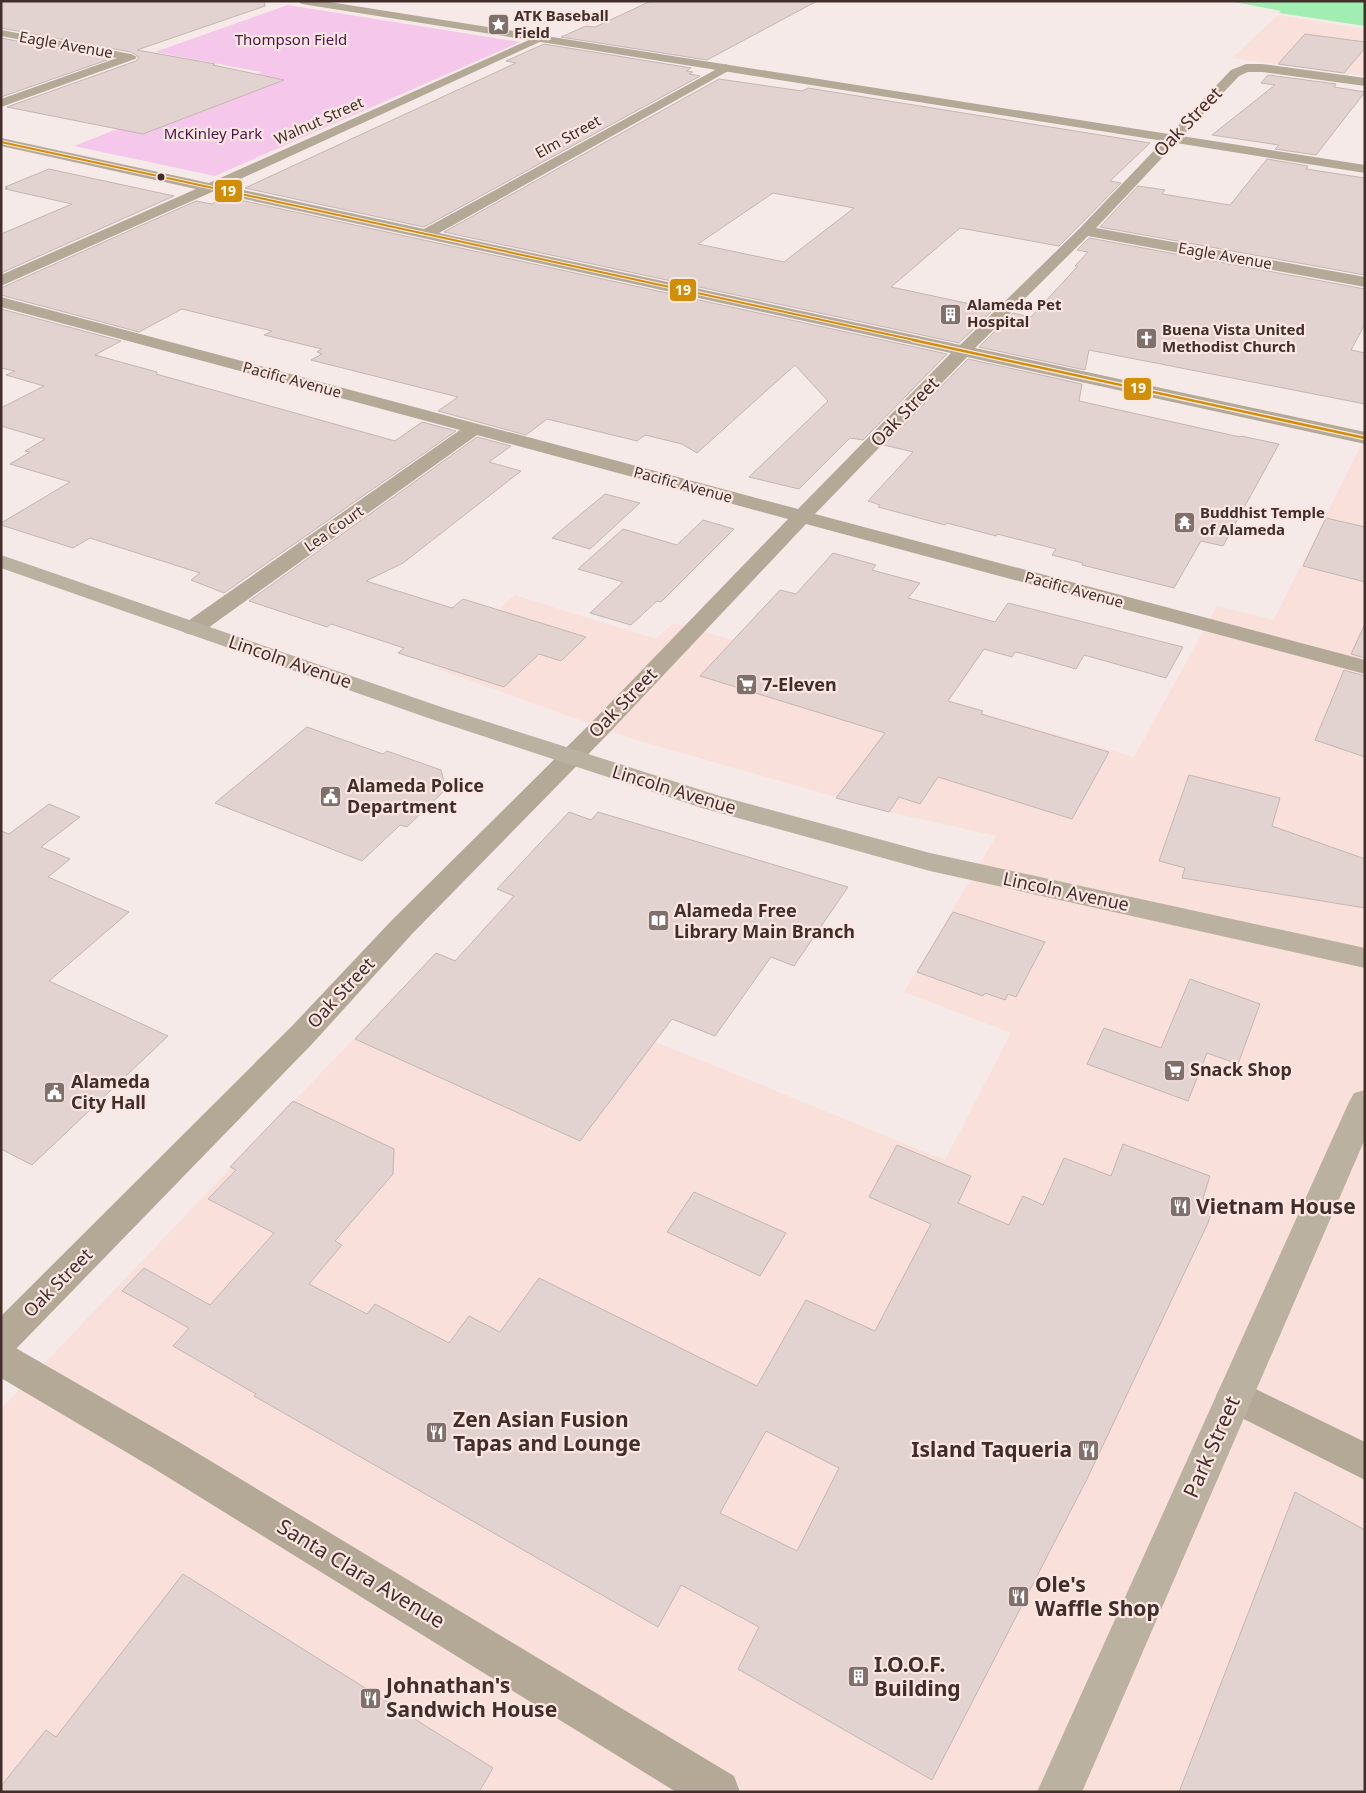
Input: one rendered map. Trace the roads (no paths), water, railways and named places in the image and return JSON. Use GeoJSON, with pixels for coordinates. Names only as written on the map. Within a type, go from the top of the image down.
{"type":"FeatureCollection","features":[{"type":"Feature","properties":{"kind":"main road","name":"Lincoln Avenue"},"geometry":{"type":"LineString","coordinates":[[1,561],[571,757],[711,802],[930,862],[1365,958]]}},
{"type":"Feature","properties":{"kind":"main road","name":"Park Street"},"geometry":{"type":"LineString","coordinates":[[1059,1792],[1365,1102]]}},
{"type":"Feature","properties":{"kind":"street"},"geometry":{"type":"LineString","coordinates":[[302,1],[1365,169]]}},
{"type":"Feature","properties":{"kind":"street","name":"Eagle Avenue"},"geometry":{"type":"LineString","coordinates":[[1,33],[131,57],[1,103]]}},
{"type":"Feature","properties":{"kind":"street","name":"Walnut Street"},"geometry":{"type":"LineString","coordinates":[[1,281],[540,38]]}},
{"type":"Feature","properties":{"kind":"street","name":"Elm Street"},"geometry":{"type":"LineString","coordinates":[[426,234],[726,68]]}},
{"type":"Feature","properties":{"kind":"street","name":"Oak Street"},"geometry":{"type":"LineString","coordinates":[[1,1340],[302,1035],[402,928],[571,757],[801,517],[1085,231],[1235,73],[1246,68],[1270,69],[1365,82]]}},
{"type":"Feature","properties":{"kind":"street"},"geometry":{"type":"LineString","coordinates":[[1,142],[1365,438]]}},
{"type":"Feature","properties":{"kind":"street","name":"Eagle Avenue"},"geometry":{"type":"LineString","coordinates":[[1085,231],[1365,282]]}},
{"type":"Feature","properties":{"kind":"street","name":"Pacific Avenue"},"geometry":{"type":"LineString","coordinates":[[1,302],[1365,667]]}},
{"type":"Feature","properties":{"kind":"street","name":"Lea Court"},"geometry":{"type":"LineString","coordinates":[[193,628],[474,429]]}},
{"type":"Feature","properties":{"kind":"street","name":"Santa Clara Avenue"},"geometry":{"type":"LineString","coordinates":[[1,1359],[174,1460],[718,1792]]}},
{"type":"Feature","properties":{"kind":"street"},"geometry":{"type":"LineString","coordinates":[[1235,1396],[1365,1462]]}},
{"type":"Feature","properties":{"kind":"place","name":"ATK Baseball Field"},"geometry":{"type":"Point","coordinates":[498,25]}},
{"type":"Feature","properties":{"kind":"place","name":"Alameda Pet Hospital"},"geometry":{"type":"Point","coordinates":[951,314]}},
{"type":"Feature","properties":{"kind":"place","name":"Buena Vista United Methodist Church"},"geometry":{"type":"Point","coordinates":[1146,339]}},
{"type":"Feature","properties":{"kind":"place","name":"Buddhist Temple of Alameda"},"geometry":{"type":"Point","coordinates":[1184,522]}},
{"type":"Feature","properties":{"kind":"place","name":"7-Eleven"},"geometry":{"type":"Point","coordinates":[746,685]}},
{"type":"Feature","properties":{"kind":"place","name":"Alameda Police Department"},"geometry":{"type":"Point","coordinates":[331,796]}},
{"type":"Feature","properties":{"kind":"place","name":"Alameda Free Library Main Branch"},"geometry":{"type":"Point","coordinates":[658,921]}},
{"type":"Feature","properties":{"kind":"place","name":"Snack Shop"},"geometry":{"type":"Point","coordinates":[1174,1070]}},
{"type":"Feature","properties":{"kind":"place","name":"Alameda City Hall"},"geometry":{"type":"Point","coordinates":[55,1092]}},
{"type":"Feature","properties":{"kind":"place","name":"Vietnam House"},"geometry":{"type":"Point","coordinates":[1180,1207]}},
{"type":"Feature","properties":{"kind":"place","name":"Zen Asian Fusion Tapas and Lounge"},"geometry":{"type":"Point","coordinates":[437,1432]}},
{"type":"Feature","properties":{"kind":"place","name":"Island Taqueria"},"geometry":{"type":"Point","coordinates":[1088,1450]}},
{"type":"Feature","properties":{"kind":"place","name":"Ole's Waffle Shop"},"geometry":{"type":"Point","coordinates":[1019,1597]}},
{"type":"Feature","properties":{"kind":"place","name":"I.O.O.F. Building"},"geometry":{"type":"Point","coordinates":[858,1677]}},
{"type":"Feature","properties":{"kind":"place","name":"Johnathan's Sandwich House"},"geometry":{"type":"Point","coordinates":[370,1698]}},
{"type":"Feature","properties":{"kind":"park label","name":"Thompson Field"},"geometry":{"type":"Point","coordinates":[291,40]}},
{"type":"Feature","properties":{"kind":"park label","name":"McKinley Park"},"geometry":{"type":"Point","coordinates":[213,134]}}]}
